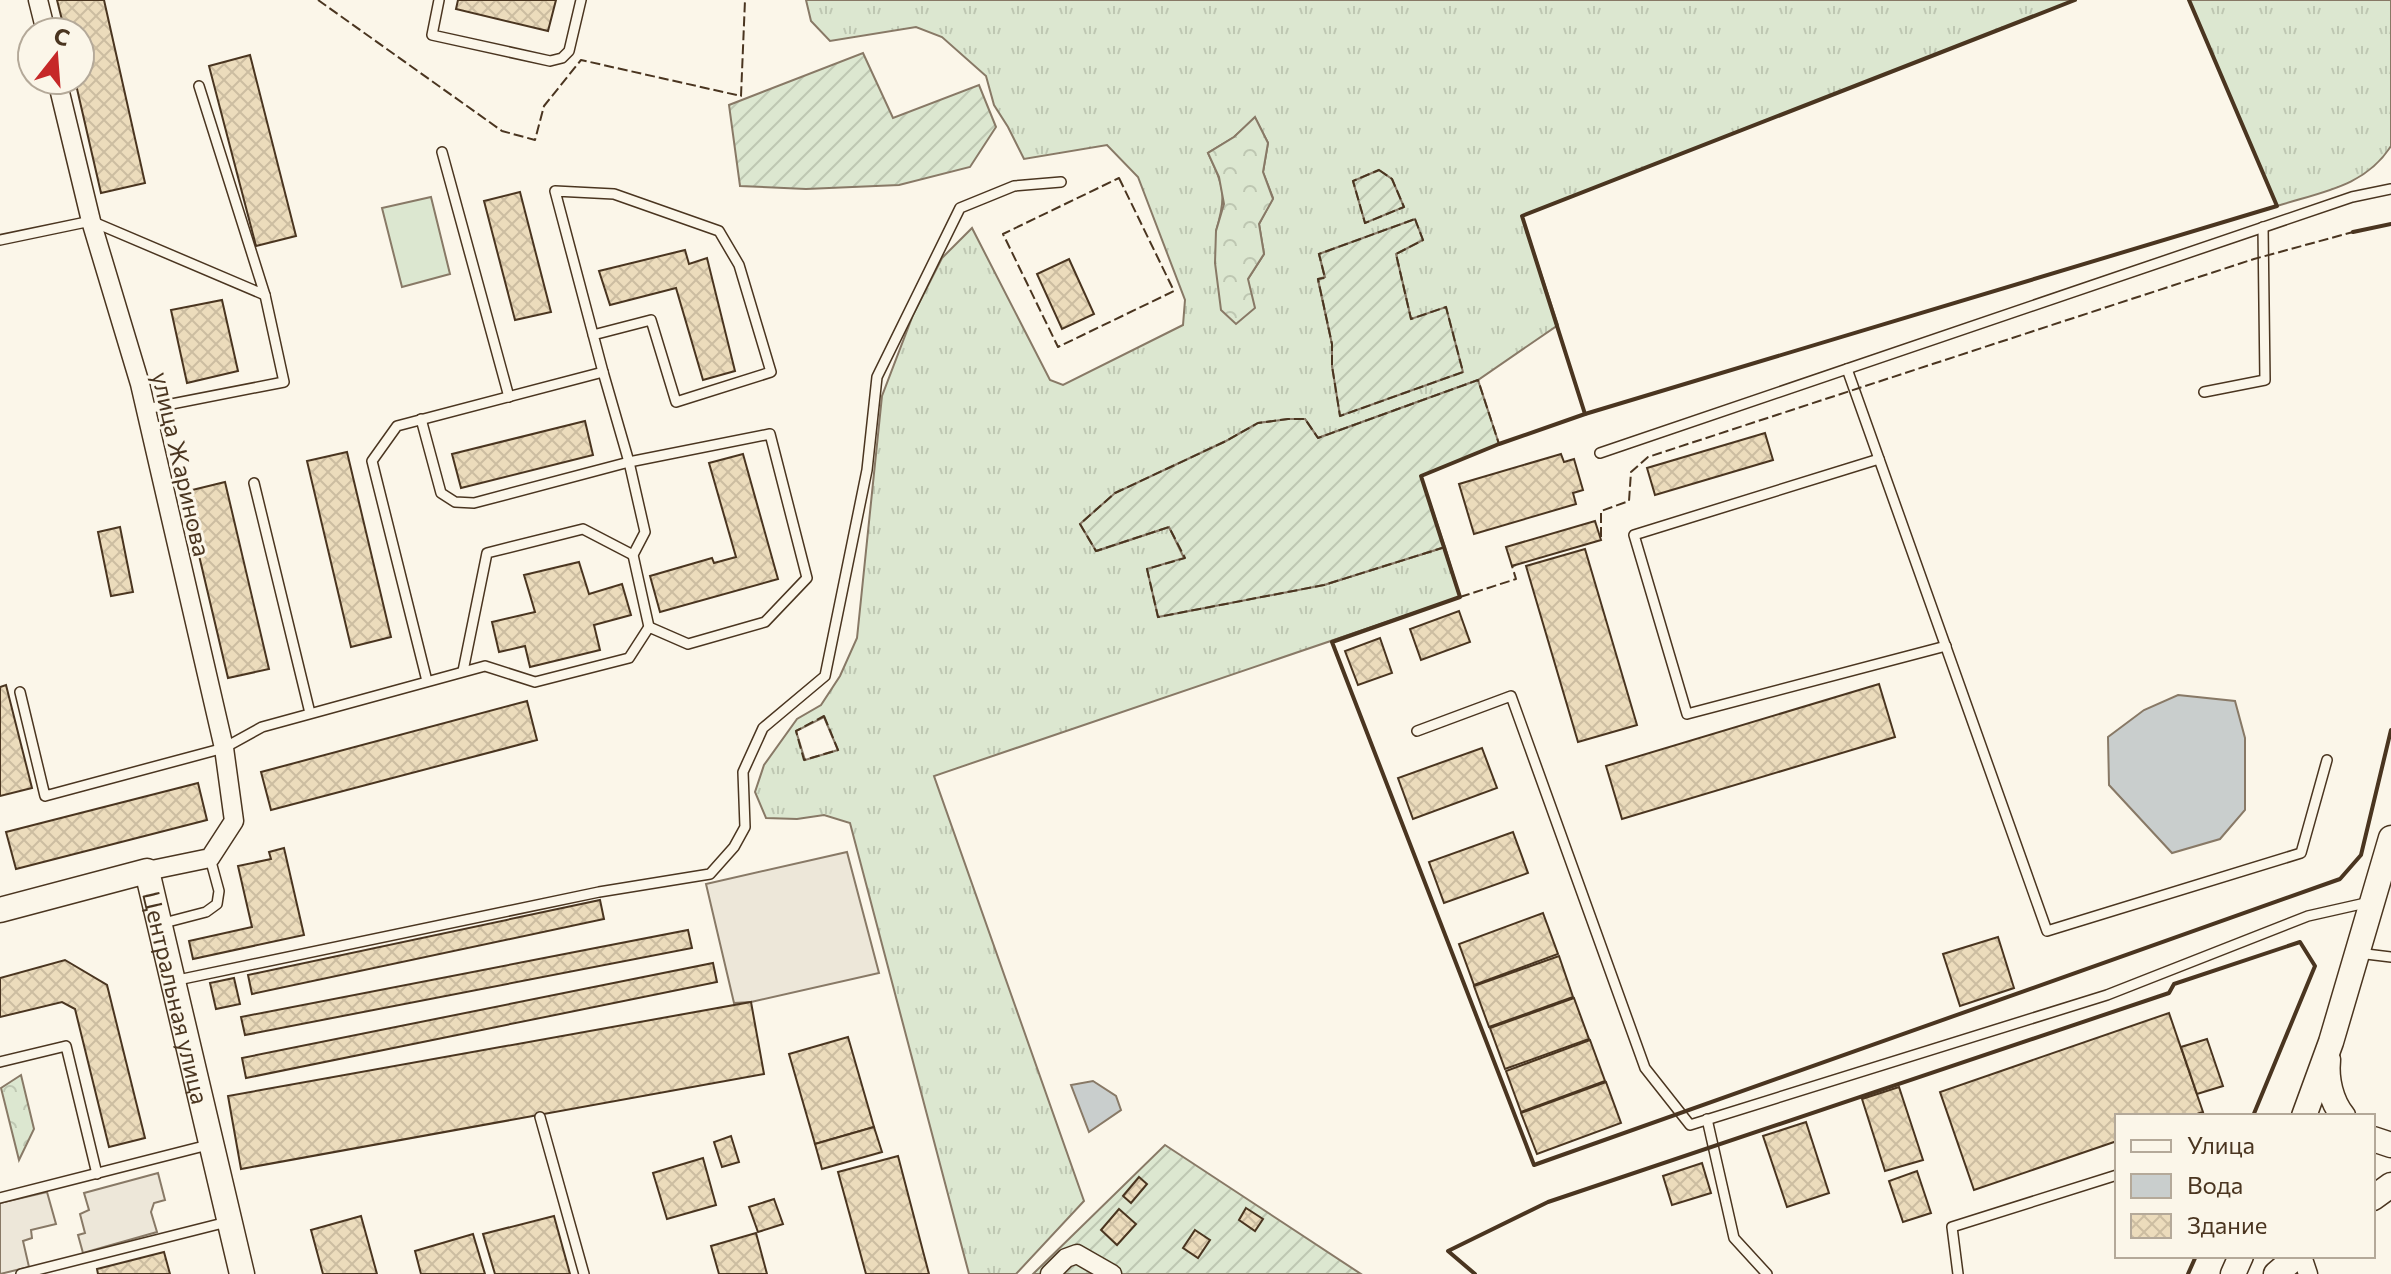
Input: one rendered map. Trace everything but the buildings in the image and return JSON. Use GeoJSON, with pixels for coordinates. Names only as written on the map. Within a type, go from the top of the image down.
{"type":"FeatureCollection","features":[{"type":"Feature","properties":{"kind":"street","name":"улица Жаринова"},"geometry":{"type":"LineString","coordinates":[[61,96],[91,221],[146,409],[224,748],[234,821],[210,858]]}},
{"type":"Feature","properties":{"kind":"street"},"geometry":{"type":"LineString","coordinates":[[2305,1114],[2331,1042],[2391,838]]}},
{"type":"Feature","properties":{"kind":"street"},"geometry":{"type":"LineString","coordinates":[[147,871],[210,858]]}},
{"type":"Feature","properties":{"kind":"street","name":"Центральная улица"},"geometry":{"type":"LineString","coordinates":[[0,910],[147,871],[242,1274]]}},
{"type":"Feature","properties":{"kind":"street"},"geometry":{"type":"LineString","coordinates":[[2331,1042],[2327,1065],[2329,1087],[2342,1114]]}},
{"type":"Feature","properties":{"kind":"street"},"geometry":{"type":"LineString","coordinates":[[1050,1274],[1066,1258],[1077,1254],[1112,1274]]}},
{"type":"Feature","properties":{"kind":"street"},"geometry":{"type":"LineString","coordinates":[[2276,1274],[2296,1258]]}},
{"type":"Feature","properties":{"kind":"lane"},"geometry":{"type":"LineString","coordinates":[[439,0],[432,35],[550,61],[562,58],[569,51],[581,0]]}},
{"type":"Feature","properties":{"kind":"lane"},"geometry":{"type":"LineString","coordinates":[[146,409],[284,382],[265,295],[199,86]]}},
{"type":"Feature","properties":{"kind":"lane"},"geometry":{"type":"LineString","coordinates":[[442,152],[509,397]]}},
{"type":"Feature","properties":{"kind":"lane"},"geometry":{"type":"LineString","coordinates":[[173,981],[599,892],[710,874],[734,847],[745,827],[743,772],[763,728],[825,676],[867,470],[877,377],[928,269],[960,208],[1014,186],[1061,182]]}},
{"type":"Feature","properties":{"kind":"lane"},"geometry":{"type":"LineString","coordinates":[[1600,453],[2352,197],[2391,189]]}},
{"type":"Feature","properties":{"kind":"lane"},"geometry":{"type":"LineString","coordinates":[[20,692],[45,796],[224,748],[262,727],[463,671],[485,666],[535,682],[629,658],[649,627],[633,555],[645,532],[629,462],[603,372],[593,335],[555,191],[614,194],[719,231],[739,265],[771,372],[676,402],[651,320],[593,335]]}},
{"type":"Feature","properties":{"kind":"lane"},"geometry":{"type":"LineString","coordinates":[[0,240],[91,221],[265,295]]}},
{"type":"Feature","properties":{"kind":"lane"},"geometry":{"type":"LineString","coordinates":[[2204,392],[2265,380],[2263,227]]}},
{"type":"Feature","properties":{"kind":"lane"},"geometry":{"type":"LineString","coordinates":[[1847,369],[2047,931],[2301,853],[2327,760]]}},
{"type":"Feature","properties":{"kind":"lane"},"geometry":{"type":"LineString","coordinates":[[427,681],[372,461],[397,426],[603,372]]}},
{"type":"Feature","properties":{"kind":"lane"},"geometry":{"type":"LineString","coordinates":[[421,419],[441,493],[455,502],[474,503],[629,462],[770,434],[807,578],[765,622],[688,644],[649,627]]}},
{"type":"Feature","properties":{"kind":"lane"},"geometry":{"type":"LineString","coordinates":[[1879,459],[1634,535],[1687,714],[1946,646]]}},
{"type":"Feature","properties":{"kind":"lane"},"geometry":{"type":"LineString","coordinates":[[254,483],[310,713]]}},
{"type":"Feature","properties":{"kind":"lane"},"geometry":{"type":"LineString","coordinates":[[463,671],[487,553],[583,529],[633,555]]}},
{"type":"Feature","properties":{"kind":"lane"},"geometry":{"type":"LineString","coordinates":[[1417,731],[1511,696],[1645,1068],[1690,1125],[2107,995],[2308,916],[2373,901]]}},
{"type":"Feature","properties":{"kind":"lane"},"geometry":{"type":"LineString","coordinates":[[160,924],[206,912],[217,904],[219,891],[210,858]]}},
{"type":"Feature","properties":{"kind":"lane"},"geometry":{"type":"LineString","coordinates":[[2358,953],[2391,957]]}},
{"type":"Feature","properties":{"kind":"lane"},"geometry":{"type":"LineString","coordinates":[[0,1062],[66,1046],[97,1174]]}},
{"type":"Feature","properties":{"kind":"lane"},"geometry":{"type":"LineString","coordinates":[[540,1117],[584,1274]]}},
{"type":"Feature","properties":{"kind":"lane"},"geometry":{"type":"LineString","coordinates":[[1707,1119],[1734,1238],[1767,1274]]}},
{"type":"Feature","properties":{"kind":"lane"},"geometry":{"type":"LineString","coordinates":[[0,1198],[212,1145]]}},
{"type":"Feature","properties":{"kind":"lane"},"geometry":{"type":"LineString","coordinates":[[1958,1274],[1952,1227],[2115,1176]]}},
{"type":"Feature","properties":{"kind":"lane"},"geometry":{"type":"LineString","coordinates":[[21,1274],[230,1222]]}},
{"type":"Feature","properties":{"kind":"green space"},"geometry":{"type":"Polygon","coordinates":[[[806,0],[2075,0],[1522,216],[1558,325],[1478,380],[1318,438],[1305,419],[1258,423],[1226,441],[1097,551],[1169,527],[1185,558],[1324,585],[1445,547],[1460,597],[934,776],[1084,1201],[1016,1274],[969,1274],[850,823],[824,815],[797,819],[766,818],[755,792],[764,765],[797,719],[821,705],[840,676],[857,638],[882,396],[913,315],[942,258],[972,228],[1050,380],[1063,385],[1183,325],[1185,300],[1138,177],[1107,145],[1024,159],[994,105],[986,76],[942,37],[916,27],[830,41],[811,21],[806,0]],[[1255,118],[1234,137],[1208,153],[1218,174],[1223,199],[1216,231],[1248,279],[1264,254],[1259,224],[1273,198],[1263,172],[1268,143],[1255,118]],[[1319,254],[1325,278],[1318,280],[1332,344],[1332,366],[1411,319],[1396,254],[1319,254]],[[824,717],[796,731],[805,760],[838,750],[824,717]]]}},
{"type":"Feature","properties":{"kind":"green space"},"geometry":{"type":"Polygon","coordinates":[[[2189,0],[2391,0],[2391,146],[2368,171],[2355,179],[2326,192],[2277,206],[2189,0]]]}},
{"type":"Feature","properties":{"kind":"green space"},"geometry":{"type":"Polygon","coordinates":[[[863,53],[893,118],[979,85],[996,127],[970,167],[899,185],[806,189],[740,186],[729,105],[863,53]]]}},
{"type":"Feature","properties":{"kind":"green space"},"geometry":{"type":"Polygon","coordinates":[[[1255,117],[1268,143],[1263,172],[1273,199],[1259,224],[1264,254],[1248,279],[1255,308],[1236,324],[1221,310],[1215,263],[1216,231],[1224,204],[1219,177],[1208,153],[1234,137],[1255,117]]]}},
{"type":"Feature","properties":{"kind":"green space"},"geometry":{"type":"Polygon","coordinates":[[[1379,170],[1392,179],[1404,207],[1365,223],[1353,181],[1379,170]]]}},
{"type":"Feature","properties":{"kind":"green space"},"geometry":{"type":"Polygon","coordinates":[[[431,197],[450,274],[402,287],[382,208],[431,197]]]}},
{"type":"Feature","properties":{"kind":"green space"},"geometry":{"type":"Polygon","coordinates":[[[1415,219],[1423,240],[1396,254],[1411,319],[1446,307],[1463,372],[1340,416],[1332,366],[1332,344],[1318,279],[1325,277],[1319,254],[1415,219]]]}},
{"type":"Feature","properties":{"kind":"green space"},"geometry":{"type":"Polygon","coordinates":[[[1478,380],[1499,444],[1421,476],[1445,547],[1324,585],[1158,617],[1147,569],[1184,558],[1169,527],[1096,551],[1080,524],[1115,493],[1258,423],[1305,419],[1318,438],[1478,380]]]}},
{"type":"Feature","properties":{"kind":"green space"},"geometry":{"type":"Polygon","coordinates":[[[21,1075],[34,1129],[19,1160],[1,1088],[21,1075]]]}},
{"type":"Feature","properties":{"kind":"green space"},"geometry":{"type":"Polygon","coordinates":[[[1165,1145],[1361,1274],[1033,1274],[1165,1145]]]}},
{"type":"Feature","properties":{"kind":"shaded area"},"geometry":{"type":"Polygon","coordinates":[[[847,852],[879,973],[751,1002],[734,1003],[706,884],[847,852]]]}},
{"type":"Feature","properties":{"kind":"shaded area"},"geometry":{"type":"Polygon","coordinates":[[[158,1173],[165,1200],[154,1203],[151,1212],[157,1232],[83,1253],[78,1235],[85,1233],[80,1214],[89,1210],[84,1193],[158,1173]]]}},
{"type":"Feature","properties":{"kind":"shaded area"},"geometry":{"type":"Polygon","coordinates":[[[47,1192],[56,1224],[31,1230],[32,1238],[23,1241],[29,1267],[0,1274],[0,1203],[47,1192]]]}},
{"type":"Feature","properties":{"kind":"water"},"geometry":{"type":"Polygon","coordinates":[[[2178,695],[2235,701],[2245,738],[2245,810],[2220,839],[2172,853],[2109,785],[2108,737],[2144,710],[2178,695]]]}},
{"type":"Feature","properties":{"kind":"water"},"geometry":{"type":"Polygon","coordinates":[[[1093,1081],[1116,1096],[1121,1110],[1089,1132],[1071,1085],[1093,1081]]]}},
{"type":"Feature","properties":{"kind":"fence"},"geometry":{"type":"LineString","coordinates":[[318,0],[502,131],[535,140],[544,106],[581,60],[741,96],[745,0]]}},
{"type":"Feature","properties":{"kind":"fence"},"geometry":{"type":"LineString","coordinates":[[1379,170],[1392,179],[1404,207],[1365,223],[1353,181],[1379,170]]}},
{"type":"Feature","properties":{"kind":"fence"},"geometry":{"type":"LineString","coordinates":[[1119,178],[1174,291],[1058,347],[1003,234],[1119,178]]}},
{"type":"Feature","properties":{"kind":"fence"},"geometry":{"type":"LineString","coordinates":[[1415,219],[1423,240],[1396,254],[1411,319],[1446,307],[1463,372],[1340,416],[1332,366],[1332,344],[1318,279],[1325,278],[1319,254],[1415,219]]}},
{"type":"Feature","properties":{"kind":"fence"},"geometry":{"type":"LineString","coordinates":[[1601,537],[1601,511],[1629,501],[1631,472],[1648,457],[2254,259],[2353,232]]}},
{"type":"Feature","properties":{"kind":"fence"},"geometry":{"type":"LineString","coordinates":[[1445,547],[1324,585],[1158,617],[1147,569],[1185,558],[1169,527],[1096,551],[1080,524],[1115,493],[1258,423],[1305,419],[1318,438],[1478,380],[1499,444]]}},
{"type":"Feature","properties":{"kind":"fence"},"geometry":{"type":"LineString","coordinates":[[1460,597],[1516,579],[1512,566],[1516,565]]}},
{"type":"Feature","properties":{"kind":"fence"},"geometry":{"type":"LineString","coordinates":[[824,716],[838,750],[804,760],[796,731],[824,716]]}},
{"type":"Feature","properties":{"kind":"wall"},"geometry":{"type":"LineString","coordinates":[[2075,0],[1522,216],[1585,414],[2277,206],[2189,0]]}},
{"type":"Feature","properties":{"kind":"wall"},"geometry":{"type":"LineString","coordinates":[[2353,232],[2391,224]]}},
{"type":"Feature","properties":{"kind":"wall"},"geometry":{"type":"LineString","coordinates":[[1585,414],[1421,476],[1460,597],[1332,642],[1534,1165],[2340,879],[2361,855],[2391,730]]}},
{"type":"Feature","properties":{"kind":"wall"},"geometry":{"type":"LineString","coordinates":[[1475,1274],[1448,1251],[1548,1202],[2169,993],[2174,984],[2300,942],[2315,966],[2254,1114]]}},
{"type":"Feature","properties":{"kind":"wall"},"geometry":{"type":"LineString","coordinates":[[2188,1274],[2195,1258]]}}]}
